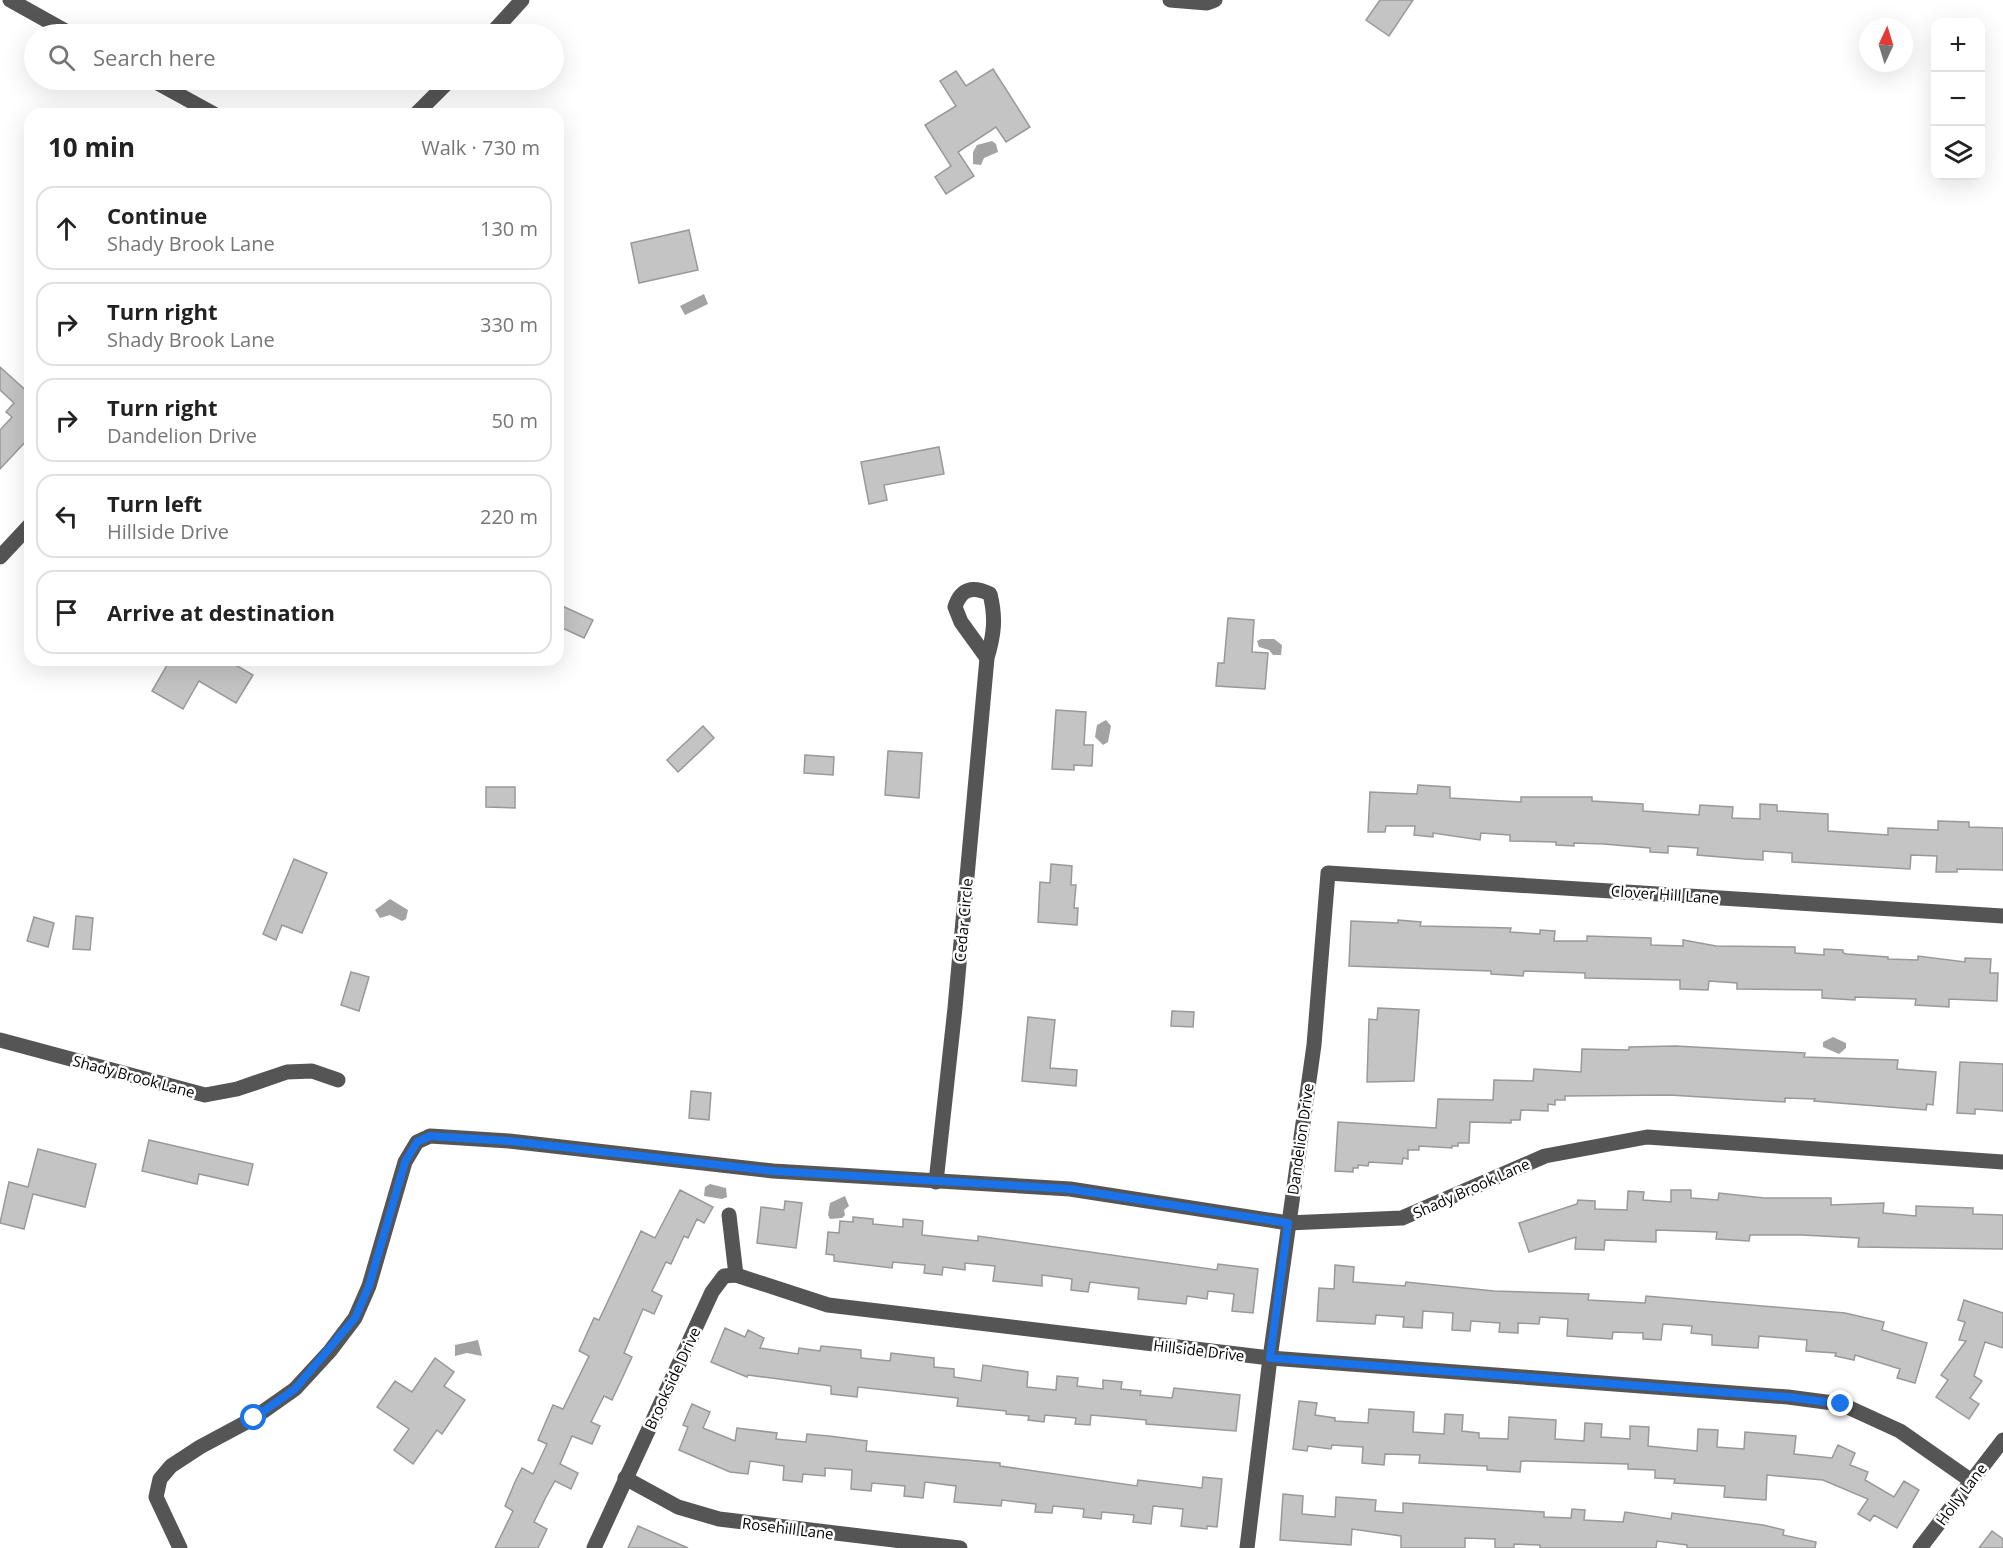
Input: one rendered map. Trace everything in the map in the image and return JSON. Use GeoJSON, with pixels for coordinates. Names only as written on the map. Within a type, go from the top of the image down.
{"type":"FeatureCollection","features":[{"type":"Feature","properties":{"kind":"street"},"geometry":{"type":"LineString","coordinates":[[10,0],[54,24]]}},
{"type":"Feature","properties":{"kind":"street"},"geometry":{"type":"LineString","coordinates":[[500,24],[522,0]]}},
{"type":"Feature","properties":{"kind":"street"},"geometry":{"type":"LineString","coordinates":[[1170,0],[1207,3],[1215,0]]}},
{"type":"Feature","properties":{"kind":"street"},"geometry":{"type":"LineString","coordinates":[[170,90],[203,108]]}},
{"type":"Feature","properties":{"kind":"street"},"geometry":{"type":"LineString","coordinates":[[422,108],[440,90]]}},
{"type":"Feature","properties":{"kind":"street"},"geometry":{"type":"LineString","coordinates":[[0,557],[24,531]]}},
{"type":"Feature","properties":{"kind":"street","name":"Cedar Circle"},"geometry":{"type":"LineString","coordinates":[[936,1182],[955,1008],[987,658]]}},
{"type":"Feature","properties":{"kind":"street","name":"Clover Hill Lane"},"geometry":{"type":"LineString","coordinates":[[1328,873],[2003,916]]}},
{"type":"Feature","properties":{"kind":"street","name":"Dandelion Drive"},"geometry":{"type":"LineString","coordinates":[[1247,1548],[1270,1358],[1314,1045],[1328,873]]}},
{"type":"Feature","properties":{"kind":"street","name":"Shady Brook Lane"},"geometry":{"type":"LineString","coordinates":[[0,1040],[206,1095],[237,1089],[287,1072],[312,1071],[338,1080]]}},
{"type":"Feature","properties":{"kind":"street","name":"Shady Brook Lane"},"geometry":{"type":"LineString","coordinates":[[180,1548],[156,1497],[160,1479],[171,1466],[200,1446],[254,1418],[295,1389],[355,1318],[369,1286],[405,1162],[417,1142],[430,1136],[448,1136],[773,1171],[1070,1189],[1288,1223],[1402,1218],[1545,1156],[1647,1137],[2003,1162]]}},
{"type":"Feature","properties":{"kind":"street"},"geometry":{"type":"LineString","coordinates":[[729,1215],[736,1275]]}},
{"type":"Feature","properties":{"kind":"street","name":"Hillside Drive"},"geometry":{"type":"LineString","coordinates":[[736,1275],[828,1305],[1270,1358],[1788,1397],[1841,1404],[1900,1431],[1970,1480]]}},
{"type":"Feature","properties":{"kind":"street","name":"Brookside Drive"},"geometry":{"type":"LineString","coordinates":[[594,1548],[712,1292],[724,1276],[736,1275]]}},
{"type":"Feature","properties":{"kind":"street","name":"Holly Lane"},"geometry":{"type":"LineString","coordinates":[[1920,1548],[2003,1440]]}},
{"type":"Feature","properties":{"kind":"street","name":"Rosehill Lane"},"geometry":{"type":"LineString","coordinates":[[625,1478],[678,1507],[719,1519],[960,1548]]}},
{"type":"Feature","properties":{"kind":"shaded area"},"geometry":{"type":"Polygon","coordinates":[[[992,141],[996,144],[998,152],[984,158],[981,165],[973,164],[973,152],[977,145],[992,141]]]}},
{"type":"Feature","properties":{"kind":"shaded area"},"geometry":{"type":"Polygon","coordinates":[[[704,294],[708,304],[685,315],[680,306],[704,294]]]}},
{"type":"Feature","properties":{"kind":"shaded area"},"geometry":{"type":"Polygon","coordinates":[[[1274,639],[1282,645],[1281,655],[1273,655],[1269,650],[1259,647],[1257,641],[1274,639]]]}},
{"type":"Feature","properties":{"kind":"shaded area"},"geometry":{"type":"Polygon","coordinates":[[[1106,720],[1111,726],[1108,742],[1103,745],[1095,737],[1097,725],[1106,720]]]}},
{"type":"Feature","properties":{"kind":"shaded area"},"geometry":{"type":"Polygon","coordinates":[[[390,899],[408,910],[406,919],[402,921],[390,915],[380,918],[375,910],[390,899]]]}},
{"type":"Feature","properties":{"kind":"shaded area"},"geometry":{"type":"Polygon","coordinates":[[[1833,1037],[1846,1043],[1846,1048],[1839,1054],[1823,1047],[1823,1042],[1833,1037]]]}},
{"type":"Feature","properties":{"kind":"shaded area"},"geometry":{"type":"Polygon","coordinates":[[[710,1184],[726,1188],[727,1197],[722,1199],[704,1196],[705,1187],[710,1184]]]}},
{"type":"Feature","properties":{"kind":"shaded area"},"geometry":{"type":"Polygon","coordinates":[[[845,1196],[849,1206],[844,1210],[845,1215],[842,1218],[830,1219],[828,1215],[830,1203],[845,1196]]]}},
{"type":"Feature","properties":{"kind":"shaded area"},"geometry":{"type":"Polygon","coordinates":[[[478,1340],[482,1356],[467,1353],[455,1356],[455,1345],[478,1340]]]}},
{"type":"Feature","properties":{"kind":"building"},"geometry":{"type":"Polygon","coordinates":[[[1380,0],[1413,0],[1389,36],[1366,20],[1380,0]]]}},
{"type":"Feature","properties":{"kind":"building"},"geometry":{"type":"Polygon","coordinates":[[[993,69],[1030,127],[1006,142],[996,127],[958,152],[974,176],[946,194],[935,177],[951,166],[925,125],[956,106],[940,81],[956,71],[966,86],[993,69]]]}},
{"type":"Feature","properties":{"kind":"building"},"geometry":{"type":"Polygon","coordinates":[[[689,230],[698,270],[639,283],[631,243],[689,230]]]}},
{"type":"Feature","properties":{"kind":"building"},"geometry":{"type":"Polygon","coordinates":[[[0,367],[24,389],[24,443],[0,469],[0,430],[12,417],[6,412],[14,403],[0,390],[0,367]]]}},
{"type":"Feature","properties":{"kind":"building"},"geometry":{"type":"Polygon","coordinates":[[[939,447],[944,474],[884,485],[887,500],[869,504],[861,462],[939,447]]]}},
{"type":"Feature","properties":{"kind":"building"},"geometry":{"type":"Polygon","coordinates":[[[564,607],[593,620],[584,638],[564,629],[564,607]]]}},
{"type":"Feature","properties":{"kind":"building"},"geometry":{"type":"Polygon","coordinates":[[[1228,618],[1254,620],[1252,652],[1268,653],[1265,689],[1216,686],[1218,663],[1224,663],[1228,618]]]}},
{"type":"Feature","properties":{"kind":"building"},"geometry":{"type":"Polygon","coordinates":[[[167,666],[237,666],[253,675],[236,703],[199,681],[183,709],[152,691],[167,666]]]}},
{"type":"Feature","properties":{"kind":"building"},"geometry":{"type":"Polygon","coordinates":[[[1056,710],[1086,712],[1084,745],[1093,745],[1092,766],[1074,765],[1074,770],[1052,769],[1056,710]]]}},
{"type":"Feature","properties":{"kind":"building"},"geometry":{"type":"Polygon","coordinates":[[[703,726],[714,738],[678,772],[667,760],[703,726]]]}},
{"type":"Feature","properties":{"kind":"building"},"geometry":{"type":"Polygon","coordinates":[[[888,751],[922,753],[919,798],[885,795],[888,751]]]}},
{"type":"Feature","properties":{"kind":"building"},"geometry":{"type":"Polygon","coordinates":[[[805,755],[834,757],[833,775],[804,773],[805,755]]]}},
{"type":"Feature","properties":{"kind":"building"},"geometry":{"type":"Polygon","coordinates":[[[1418,785],[1450,787],[1450,798],[1521,802],[1521,797],[1592,797],[1592,801],[1643,804],[1643,811],[1699,815],[1700,805],[1733,807],[1732,818],[1760,819],[1760,804],[1777,805],[1777,811],[1828,814],[1828,831],[1888,835],[1888,828],[1938,830],[1938,821],[1969,822],[1969,827],[2003,828],[2003,870],[1957,869],[1957,872],[1936,872],[1937,856],[1911,855],[1910,869],[1792,862],[1792,853],[1763,851],[1763,860],[1697,855],[1698,848],[1668,846],[1668,853],[1650,852],[1650,848],[1604,844],[1574,843],[1574,846],[1556,845],[1556,842],[1510,841],[1510,835],[1481,833],[1480,840],[1433,833],[1433,837],[1414,835],[1415,826],[1386,826],[1385,832],[1368,832],[1370,792],[1417,794],[1418,785]]]}},
{"type":"Feature","properties":{"kind":"building"},"geometry":{"type":"Polygon","coordinates":[[[486,787],[515,787],[515,808],[486,807],[486,787]]]}},
{"type":"Feature","properties":{"kind":"building"},"geometry":{"type":"Polygon","coordinates":[[[294,859],[327,873],[302,933],[282,925],[276,940],[263,934],[294,859]]]}},
{"type":"Feature","properties":{"kind":"building"},"geometry":{"type":"Polygon","coordinates":[[[1051,864],[1072,866],[1071,885],[1076,885],[1074,908],[1078,908],[1077,925],[1038,922],[1040,882],[1050,883],[1051,864]]]}},
{"type":"Feature","properties":{"kind":"building"},"geometry":{"type":"Polygon","coordinates":[[[76,916],[93,918],[90,950],[73,949],[76,916]]]}},
{"type":"Feature","properties":{"kind":"building"},"geometry":{"type":"Polygon","coordinates":[[[34,917],[54,923],[48,947],[27,941],[34,917]]]}},
{"type":"Feature","properties":{"kind":"building"},"geometry":{"type":"Polygon","coordinates":[[[1398,920],[1421,922],[1420,926],[1511,928],[1510,932],[1540,934],[1540,930],[1555,931],[1554,941],[1587,941],[1587,936],[1651,938],[1651,945],[1683,946],[1683,940],[1716,946],[1795,947],[1795,953],[1824,955],[1824,949],[1843,950],[1843,953],[1847,954],[1888,957],[1888,959],[1918,960],[1918,956],[1965,962],[1965,958],[1991,959],[1990,973],[1998,973],[1997,1001],[1949,999],[1949,1007],[1915,1005],[1916,999],[1822,998],[1822,990],[1737,989],[1737,983],[1709,981],[1708,990],[1680,989],[1680,980],[1585,978],[1585,973],[1524,971],[1523,976],[1491,974],[1491,971],[1349,966],[1351,921],[1398,923],[1398,920]]]}},
{"type":"Feature","properties":{"kind":"building"},"geometry":{"type":"Polygon","coordinates":[[[351,972],[369,977],[359,1011],[341,1005],[351,972]]]}},
{"type":"Feature","properties":{"kind":"building"},"geometry":{"type":"Polygon","coordinates":[[[1378,1008],[1419,1010],[1414,1081],[1367,1082],[1369,1019],[1377,1020],[1378,1008]]]}},
{"type":"Feature","properties":{"kind":"building"},"geometry":{"type":"Polygon","coordinates":[[[1172,1011],[1194,1012],[1193,1027],[1171,1026],[1172,1011]]]}},
{"type":"Feature","properties":{"kind":"building"},"geometry":{"type":"Polygon","coordinates":[[[1028,1017],[1055,1020],[1050,1068],[1077,1070],[1076,1086],[1022,1081],[1028,1017]]]}},
{"type":"Feature","properties":{"kind":"building"},"geometry":{"type":"Polygon","coordinates":[[[1676,1046],[1805,1053],[1804,1057],[1898,1060],[1897,1069],[1936,1072],[1933,1105],[1927,1104],[1926,1110],[1814,1101],[1815,1099],[1785,1098],[1785,1102],[1669,1095],[1565,1096],[1565,1100],[1555,1100],[1555,1105],[1548,1104],[1548,1111],[1521,1110],[1520,1120],[1511,1120],[1511,1123],[1470,1122],[1469,1143],[1458,1143],[1458,1146],[1452,1146],[1452,1148],[1419,1146],[1419,1150],[1408,1150],[1408,1159],[1403,1158],[1402,1164],[1369,1162],[1368,1166],[1358,1165],[1358,1168],[1353,1168],[1353,1172],[1335,1171],[1338,1122],[1436,1128],[1438,1099],[1493,1100],[1494,1080],[1533,1081],[1534,1069],[1581,1072],[1582,1049],[1629,1050],[1629,1047],[1676,1046]]]}},
{"type":"Feature","properties":{"kind":"building"},"geometry":{"type":"Polygon","coordinates":[[[1960,1062],[2003,1064],[2003,1111],[1975,1109],[1975,1114],[1957,1113],[1960,1062]]]}},
{"type":"Feature","properties":{"kind":"building"},"geometry":{"type":"Polygon","coordinates":[[[691,1091],[711,1093],[709,1120],[689,1118],[691,1091]]]}},
{"type":"Feature","properties":{"kind":"building"},"geometry":{"type":"Polygon","coordinates":[[[149,1140],[253,1164],[248,1185],[199,1174],[197,1184],[142,1171],[149,1140]]]}},
{"type":"Feature","properties":{"kind":"building"},"geometry":{"type":"Polygon","coordinates":[[[38,1149],[96,1164],[85,1207],[33,1194],[24,1229],[0,1223],[9,1182],[28,1187],[38,1149]]]}},
{"type":"Feature","properties":{"kind":"building"},"geometry":{"type":"Polygon","coordinates":[[[680,1190],[713,1207],[704,1223],[697,1219],[688,1238],[684,1236],[671,1264],[666,1262],[652,1291],[662,1296],[654,1314],[643,1309],[624,1353],[632,1357],[612,1400],[604,1396],[591,1422],[600,1426],[592,1444],[572,1436],[560,1464],[578,1473],[571,1489],[555,1481],[546,1497],[534,1522],[547,1529],[538,1548],[495,1548],[513,1511],[505,1506],[515,1482],[522,1468],[533,1474],[547,1444],[538,1440],[553,1405],[563,1409],[589,1356],[579,1351],[594,1318],[599,1320],[641,1231],[655,1238],[680,1190]]]}},
{"type":"Feature","properties":{"kind":"building"},"geometry":{"type":"Polygon","coordinates":[[[1671,1190],[1691,1190],[1691,1198],[1718,1200],[1719,1193],[1764,1198],[1831,1198],[1831,1205],[1884,1203],[1883,1213],[1916,1216],[1916,1206],[1973,1208],[1973,1214],[2003,1215],[2003,1249],[1858,1247],[1859,1238],[1750,1235],[1749,1241],[1716,1239],[1717,1232],[1656,1230],[1656,1242],[1605,1240],[1604,1250],[1575,1249],[1576,1237],[1529,1252],[1519,1223],[1577,1204],[1578,1200],[1595,1201],[1595,1209],[1627,1210],[1628,1191],[1644,1192],[1643,1200],[1671,1202],[1671,1190]]]}},
{"type":"Feature","properties":{"kind":"building"},"geometry":{"type":"Polygon","coordinates":[[[785,1201],[802,1203],[796,1248],[757,1243],[761,1207],[784,1210],[785,1201]]]}},
{"type":"Feature","properties":{"kind":"building"},"geometry":{"type":"Polygon","coordinates":[[[853,1217],[873,1219],[873,1224],[903,1227],[903,1219],[923,1221],[922,1235],[978,1241],[978,1236],[1217,1270],[1218,1264],[1258,1269],[1253,1313],[1232,1311],[1234,1294],[1208,1291],[1207,1299],[1187,1296],[1186,1304],[1138,1299],[1139,1288],[1090,1282],[1088,1292],[1071,1290],[1072,1279],[1042,1275],[1042,1286],[993,1281],[995,1266],[965,1263],[965,1270],[943,1267],[942,1275],[924,1273],[925,1265],[893,1262],[892,1268],[834,1261],[834,1255],[826,1254],[828,1232],[839,1233],[840,1221],[853,1222],[853,1217]]]}},
{"type":"Feature","properties":{"kind":"building"},"geometry":{"type":"Polygon","coordinates":[[[1335,1265],[1354,1267],[1353,1282],[1405,1286],[1406,1282],[1494,1291],[1589,1294],[1588,1300],[1645,1303],[1646,1296],[1845,1313],[1884,1322],[1882,1330],[1927,1343],[1915,1383],[1897,1378],[1900,1369],[1855,1355],[1854,1360],[1835,1356],[1836,1353],[1806,1351],[1807,1340],[1759,1336],[1758,1348],[1712,1345],[1712,1335],[1691,1333],[1692,1326],[1663,1324],[1661,1340],[1643,1339],[1643,1333],[1613,1332],[1612,1339],[1567,1336],[1568,1319],[1540,1317],[1539,1324],[1518,1323],[1518,1333],[1499,1332],[1500,1323],[1471,1321],[1470,1331],[1452,1330],[1453,1313],[1423,1311],[1422,1328],[1403,1327],[1404,1317],[1376,1315],[1375,1324],[1317,1321],[1319,1288],[1334,1289],[1335,1265]]]}},
{"type":"Feature","properties":{"kind":"building"},"geometry":{"type":"Polygon","coordinates":[[[1964,1300],[2003,1313],[2003,1348],[1985,1342],[1974,1376],[1982,1381],[1970,1398],[1979,1404],[1969,1419],[1936,1397],[1948,1380],[1941,1375],[1966,1341],[1959,1340],[1965,1322],[1958,1320],[1964,1300]]]}},
{"type":"Feature","properties":{"kind":"building"},"geometry":{"type":"Polygon","coordinates":[[[725,1328],[745,1337],[748,1330],[764,1338],[760,1348],[798,1354],[799,1348],[820,1351],[821,1346],[861,1350],[861,1358],[890,1361],[891,1353],[934,1358],[934,1367],[954,1369],[954,1377],[981,1381],[983,1365],[1028,1372],[1027,1387],[1056,1390],[1057,1376],[1078,1378],[1077,1386],[1103,1389],[1103,1380],[1122,1382],[1121,1389],[1141,1391],[1140,1395],[1172,1398],[1174,1388],[1240,1395],[1236,1431],[1146,1424],[1146,1420],[1091,1415],[1090,1425],[1075,1424],[1076,1418],[1045,1415],[1044,1422],[1028,1420],[1029,1416],[1006,1414],[1006,1411],[957,1406],[958,1398],[858,1387],[857,1397],[831,1394],[831,1386],[748,1375],[747,1377],[711,1362],[725,1328]]]}},
{"type":"Feature","properties":{"kind":"building"},"geometry":{"type":"Polygon","coordinates":[[[435,1358],[454,1372],[444,1386],[465,1400],[442,1434],[437,1430],[413,1464],[394,1450],[409,1429],[377,1407],[395,1381],[412,1392],[435,1358]]]}},
{"type":"Feature","properties":{"kind":"building"},"geometry":{"type":"Polygon","coordinates":[[[1299,1401],[1317,1403],[1315,1415],[1335,1418],[1335,1421],[1368,1423],[1369,1409],[1414,1412],[1413,1432],[1444,1434],[1445,1414],[1463,1415],[1462,1431],[1479,1433],[1479,1438],[1508,1439],[1509,1417],[1556,1420],[1555,1439],[1584,1441],[1585,1423],[1602,1424],[1601,1437],[1630,1439],[1630,1426],[1649,1427],[1648,1446],[1697,1451],[1698,1429],[1718,1430],[1717,1447],[1744,1449],[1745,1432],[1796,1436],[1794,1454],[1832,1458],[1838,1445],[1855,1453],[1850,1465],[1868,1472],[1865,1480],[1894,1497],[1904,1481],[1919,1490],[1897,1528],[1874,1515],[1870,1521],[1858,1514],[1868,1499],[1823,1480],[1767,1475],[1766,1500],[1724,1497],[1725,1486],[1674,1483],[1675,1479],[1655,1478],[1655,1470],[1628,1469],[1628,1464],[1521,1461],[1520,1472],[1487,1470],[1487,1466],[1419,1463],[1420,1455],[1385,1454],[1384,1465],[1362,1463],[1363,1447],[1332,1445],[1331,1449],[1308,1446],[1307,1451],[1293,1449],[1299,1401]]]}},
{"type":"Feature","properties":{"kind":"building"},"geometry":{"type":"Polygon","coordinates":[[[692,1404],[710,1412],[703,1428],[735,1441],[737,1428],[777,1433],[776,1439],[806,1442],[807,1434],[829,1436],[867,1441],[866,1451],[1000,1463],[1000,1466],[1137,1486],[1138,1480],[1202,1488],[1203,1477],[1222,1479],[1217,1527],[1207,1526],[1207,1529],[1181,1526],[1183,1509],[1153,1506],[1151,1524],[1133,1522],[1134,1515],[1102,1512],[1101,1519],[1083,1517],[1084,1509],[1053,1506],[1052,1513],[1035,1512],[1036,1504],[1002,1500],[1001,1506],[954,1502],[956,1486],[925,1482],[923,1498],[904,1496],[905,1486],[872,1483],[871,1491],[851,1489],[852,1470],[825,1468],[825,1476],[803,1474],[802,1482],[783,1480],[784,1466],[750,1461],[748,1474],[730,1472],[679,1450],[688,1427],[683,1425],[692,1404]]]}},
{"type":"Feature","properties":{"kind":"building"},"geometry":{"type":"Polygon","coordinates":[[[1283,1494],[1303,1496],[1302,1514],[1335,1517],[1336,1497],[1376,1500],[1375,1511],[1403,1513],[1403,1503],[1544,1512],[1544,1517],[1571,1518],[1572,1509],[1585,1510],[1584,1520],[1623,1522],[1625,1512],[1671,1519],[1672,1513],[1763,1525],[1784,1530],[1783,1535],[1816,1542],[1815,1548],[1687,1548],[1687,1545],[1657,1541],[1656,1548],[1540,1548],[1540,1545],[1514,1544],[1514,1548],[1495,1548],[1495,1539],[1465,1538],[1465,1548],[1401,1548],[1401,1536],[1352,1529],[1351,1545],[1280,1540],[1283,1494]]]}},
{"type":"Feature","properties":{"kind":"building"},"geometry":{"type":"Polygon","coordinates":[[[638,1526],[688,1548],[628,1548],[638,1526]]]}},
{"type":"Feature","properties":{"kind":"building"},"geometry":{"type":"Polygon","coordinates":[[[1992,1531],[2003,1539],[2003,1548],[1979,1548],[1992,1531]]]}},
{"type":"Feature","properties":{"kind":"route"},"geometry":{"type":"LineString","coordinates":[[254,1418],[295,1389],[330,1351],[355,1318],[369,1286],[405,1162],[417,1142],[430,1136],[509,1141],[773,1171],[1070,1189],[1288,1223],[1270,1358],[1788,1397],[1841,1404]]}}]}
